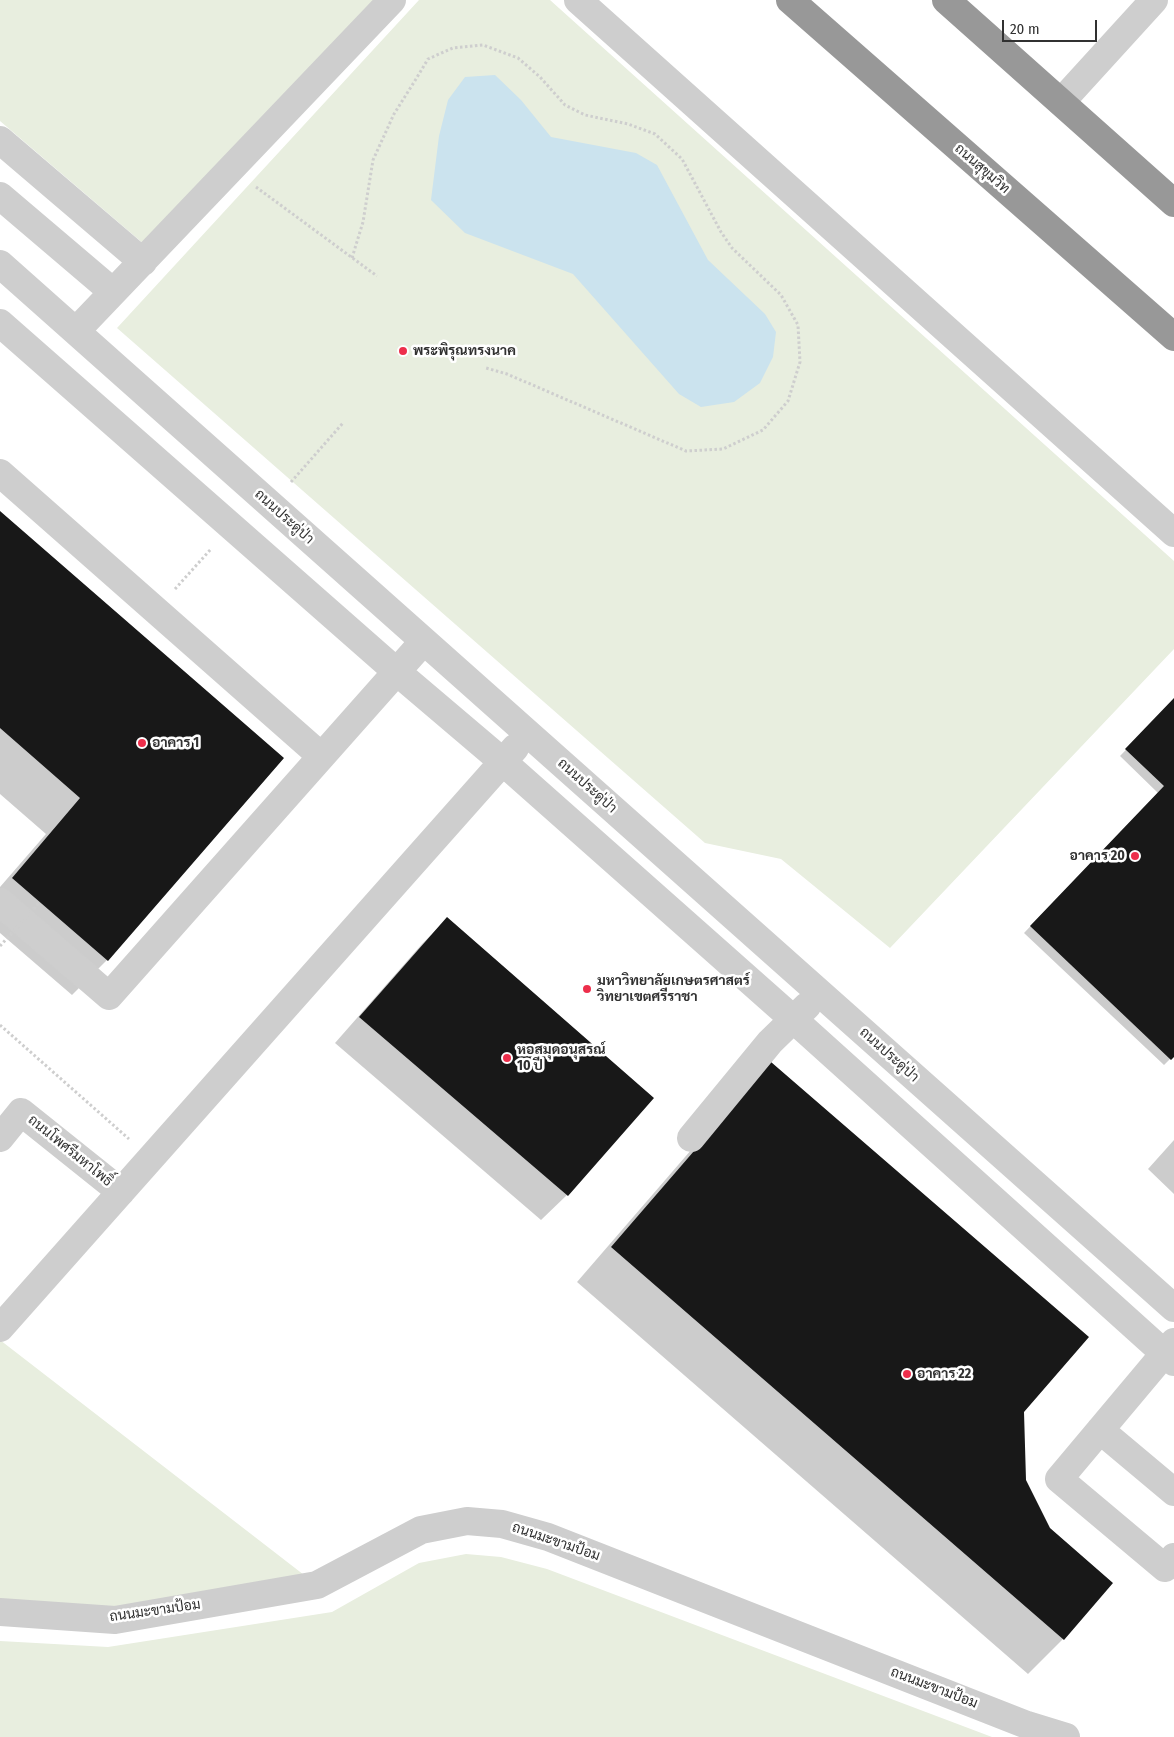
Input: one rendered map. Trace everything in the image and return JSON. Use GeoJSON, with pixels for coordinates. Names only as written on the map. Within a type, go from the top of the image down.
{"type":"FeatureCollection","features":[{"type":"Feature","properties":{"kind":"highway","name":"ถนนสุขุมวิท"},"geometry":{"type":"LineString","coordinates":[[790,0],[1174,337]]}},
{"type":"Feature","properties":{"kind":"highway"},"geometry":{"type":"LineString","coordinates":[[946,0],[1174,203]]}},
{"type":"Feature","properties":{"kind":"street"},"geometry":{"type":"LineString","coordinates":[[76,331],[392,0]]}},
{"type":"Feature","properties":{"kind":"street"},"geometry":{"type":"LineString","coordinates":[[578,0],[1174,533]]}},
{"type":"Feature","properties":{"kind":"street"},"geometry":{"type":"LineString","coordinates":[[1061,102],[1154,0]]}},
{"type":"Feature","properties":{"kind":"street"},"geometry":{"type":"LineString","coordinates":[[0,140],[143,262]]}},
{"type":"Feature","properties":{"kind":"street"},"geometry":{"type":"LineString","coordinates":[[0,196],[114,292]]}},
{"type":"Feature","properties":{"kind":"street","name":"ถนนประดู่ป่า"},"geometry":{"type":"LineString","coordinates":[[0,264],[1174,1308]]}},
{"type":"Feature","properties":{"kind":"street"},"geometry":{"type":"LineString","coordinates":[[0,323],[397,672],[503,762],[1171,1352],[1100,1430],[1059,1479],[1165,1568],[1174,1557]]}},
{"type":"Feature","properties":{"kind":"street"},"geometry":{"type":"LineString","coordinates":[[0,473],[321,756]]}},
{"type":"Feature","properties":{"kind":"street"},"geometry":{"type":"LineString","coordinates":[[0,902],[110,996],[423,642]]}},
{"type":"Feature","properties":{"kind":"street"},"geometry":{"type":"LineString","coordinates":[[0,1328],[528,734]]}},
{"type":"Feature","properties":{"kind":"street"},"geometry":{"type":"LineString","coordinates":[[691,1138],[770,1042],[820,993]]}},
{"type":"Feature","properties":{"kind":"street","name":"ถนนโพศรีมหาโพธิ์"},"geometry":{"type":"LineString","coordinates":[[0,1138],[21,1112],[121,1192]]}},
{"type":"Feature","properties":{"kind":"street"},"geometry":{"type":"LineString","coordinates":[[1100,1430],[1174,1492]]}},
{"type":"Feature","properties":{"kind":"street","name":"ถนนมะขามป้อม"},"geometry":{"type":"LineString","coordinates":[[0,1612],[115,1620],[317,1585],[421,1530],[467,1521],[502,1524],[548,1537],[1027,1725],[1066,1737]]}},
{"type":"Feature","properties":{"kind":"path"},"geometry":{"type":"LineString","coordinates":[[352,258],[363,222],[373,160],[394,114],[428,59],[453,48],[483,46],[518,58],[540,77],[565,105],[585,115],[628,124],[655,134],[682,159],[721,232],[732,248],[781,295],[798,325],[800,362],[788,401],[763,430],[723,449],[686,451],[507,374],[486,368]]}},
{"type":"Feature","properties":{"kind":"path"},"geometry":{"type":"LineString","coordinates":[[231,169],[377,276]]}},
{"type":"Feature","properties":{"kind":"path"},"geometry":{"type":"LineString","coordinates":[[0,946],[40,902]]}},
{"type":"Feature","properties":{"kind":"path"},"geometry":{"type":"LineString","coordinates":[[0,1025],[129,1139]]}},
{"type":"Feature","properties":{"kind":"green space"},"geometry":{"type":"Polygon","coordinates":[[[0,0],[377,0],[145,245],[0,121],[0,0]]]}},
{"type":"Feature","properties":{"kind":"green space"},"geometry":{"type":"Polygon","coordinates":[[[419,0],[550,0],[1174,561],[1174,649],[890,948],[781,859],[705,843],[117,328],[419,0]]]}},
{"type":"Feature","properties":{"kind":"green space"},"geometry":{"type":"Polygon","coordinates":[[[0,1340],[317,1585],[115,1620],[0,1612],[0,1340]]]}},
{"type":"Feature","properties":{"kind":"green space"},"geometry":{"type":"Polygon","coordinates":[[[466,1554],[501,1557],[547,1569],[992,1737],[0,1737],[0,1641],[108,1647],[332,1612],[419,1563],[466,1554]]]}},
{"type":"Feature","properties":{"kind":"water"},"geometry":{"type":"Polygon","coordinates":[[[495,75],[521,100],[551,137],[636,153],[657,165],[708,260],[765,314],[776,332],[773,357],[760,383],[734,402],[701,407],[679,394],[573,274],[465,233],[431,200],[439,136],[448,100],[465,77],[495,75]]]}},
{"type":"Feature","properties":{"kind":"building","name":"อาคาร 1"},"geometry":{"type":"Polygon","coordinates":[[[0,511],[284,758],[108,961],[12,878],[80,798],[0,728],[0,511]]]}},
{"type":"Feature","properties":{"kind":"building","name":"อาคาร 20"},"geometry":{"type":"Polygon","coordinates":[[[1174,698],[1174,1057],[1171,1060],[1030,926],[1164,786],[1125,749],[1174,698]]]}},
{"type":"Feature","properties":{"kind":"building","name":"หอสมุดอนุสรณ์ 10 ปี"},"geometry":{"type":"Polygon","coordinates":[[[447,917],[654,1098],[568,1196],[359,1017],[447,917]]]}},
{"type":"Feature","properties":{"kind":"building","name":"อาคาร 22"},"geometry":{"type":"Polygon","coordinates":[[[771,1062],[1089,1337],[1024,1412],[1026,1480],[1050,1528],[1113,1583],[1064,1640],[611,1247],[771,1062]]]}},
{"type":"Feature","properties":{"kind":"place","name":"พระพิรุณทรงนาค"},"geometry":{"type":"Point","coordinates":[403,351]}},
{"type":"Feature","properties":{"kind":"place","name":"อาคาร 1"},"geometry":{"type":"Point","coordinates":[142,743]}},
{"type":"Feature","properties":{"kind":"place","name":"อาคาร 20"},"geometry":{"type":"Point","coordinates":[1135,856]}},
{"type":"Feature","properties":{"kind":"place","name":"มหาวิทยาลัยเกษตรศาสตร์ วิทยาเขตศรีราชา"},"geometry":{"type":"Point","coordinates":[587,989]}},
{"type":"Feature","properties":{"kind":"place","name":"หอสมุดอนุสรณ์ 10 ปี"},"geometry":{"type":"Point","coordinates":[507,1058]}},
{"type":"Feature","properties":{"kind":"place","name":"อาคาร 22"},"geometry":{"type":"Point","coordinates":[907,1374]}}]}
